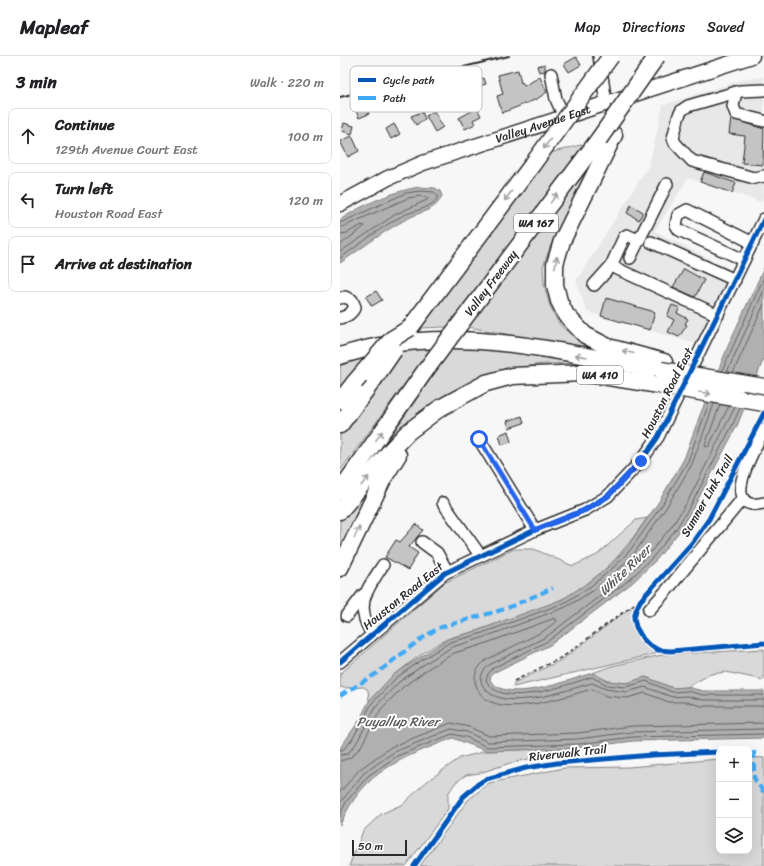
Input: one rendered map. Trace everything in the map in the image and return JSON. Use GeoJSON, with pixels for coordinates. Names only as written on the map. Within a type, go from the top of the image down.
{"type":"FeatureCollection","features":[{"type":"Feature","properties":{"kind":"highway","name":"WA 167"},"geometry":{"type":"LineString","coordinates":[[340,425],[424,308],[532,165],[611,56]]}},
{"type":"Feature","properties":{"kind":"highway","name":"Valley Freeway"},"geometry":{"type":"LineString","coordinates":[[340,491],[425,371],[599,138],[657,56]]}},
{"type":"Feature","properties":{"kind":"highway"},"geometry":{"type":"LineString","coordinates":[[660,372],[585,335],[566,315],[559,301],[555,285],[555,264],[562,241],[614,135],[667,56]]}},
{"type":"Feature","properties":{"kind":"highway"},"geometry":{"type":"LineString","coordinates":[[340,401],[392,339],[410,328]]}},
{"type":"Feature","properties":{"kind":"highway"},"geometry":{"type":"LineString","coordinates":[[340,356],[407,340],[482,340],[660,372],[702,371],[740,383],[764,387]]}},
{"type":"Feature","properties":{"kind":"highway","name":"WA 410"},"geometry":{"type":"LineString","coordinates":[[547,374],[660,372],[764,403]]}},
{"type":"Feature","properties":{"kind":"highway"},"geometry":{"type":"LineString","coordinates":[[340,511],[408,432],[440,408],[486,383],[512,376],[547,374]]}},
{"type":"Feature","properties":{"kind":"highway"},"geometry":{"type":"LineString","coordinates":[[340,568],[383,479],[410,441],[439,417],[471,398],[514,381],[530,379],[547,374]]}},
{"type":"Feature","properties":{"kind":"main road","name":"Valley Avenue East"},"geometry":{"type":"LineString","coordinates":[[340,204],[388,178],[423,163],[752,56]]}},
{"type":"Feature","properties":{"kind":"street"},"geometry":{"type":"LineString","coordinates":[[599,56],[606,103]]}},
{"type":"Feature","properties":{"kind":"street"},"geometry":{"type":"LineString","coordinates":[[551,74],[556,99],[564,117]]}},
{"type":"Feature","properties":{"kind":"street"},"geometry":{"type":"LineString","coordinates":[[764,90],[736,92],[688,106],[682,110],[673,138],[675,143],[692,161],[754,178],[764,176]]}},
{"type":"Feature","properties":{"kind":"street"},"geometry":{"type":"LineString","coordinates":[[736,92],[732,106],[736,114],[764,121]]}},
{"type":"Feature","properties":{"kind":"street"},"geometry":{"type":"LineString","coordinates":[[630,258],[667,184]]}},
{"type":"Feature","properties":{"kind":"street"},"geometry":{"type":"LineString","coordinates":[[744,260],[679,230],[676,225],[678,215],[687,210],[753,243]]}},
{"type":"Feature","properties":{"kind":"street","name":"Houston Road East"},"geometry":{"type":"LineString","coordinates":[[340,662],[447,571],[535,530],[585,510],[608,496],[641,461],[658,437],[764,220]]}},
{"type":"Feature","properties":{"kind":"street"},"geometry":{"type":"LineString","coordinates":[[594,285],[611,266],[624,237],[627,235],[638,240]]}},
{"type":"Feature","properties":{"kind":"street"},"geometry":{"type":"LineString","coordinates":[[651,242],[735,280]]}},
{"type":"Feature","properties":{"kind":"street"},"geometry":{"type":"LineString","coordinates":[[611,266],[718,315]]}},
{"type":"Feature","properties":{"kind":"street"},"geometry":{"type":"LineString","coordinates":[[340,298],[345,297],[352,300],[355,306],[352,312],[347,316],[340,318]]}},
{"type":"Feature","properties":{"kind":"street"},"geometry":{"type":"LineString","coordinates":[[764,430],[742,475],[740,488],[743,498],[752,504],[764,503]]}},
{"type":"Feature","properties":{"kind":"street"},"geometry":{"type":"LineString","coordinates":[[479,439],[535,530]]}},
{"type":"Feature","properties":{"kind":"street"},"geometry":{"type":"LineString","coordinates":[[649,610],[743,498]]}},
{"type":"Feature","properties":{"kind":"street"},"geometry":{"type":"LineString","coordinates":[[443,503],[480,555]]}},
{"type":"Feature","properties":{"kind":"street"},"geometry":{"type":"LineString","coordinates":[[422,542],[437,553],[447,571]]}},
{"type":"Feature","properties":{"kind":"street"},"geometry":{"type":"LineString","coordinates":[[347,616],[383,565]]}},
{"type":"Feature","properties":{"kind":"street"},"geometry":{"type":"LineString","coordinates":[[366,591],[362,608],[364,619],[372,634]]}},
{"type":"Feature","properties":{"kind":"path"},"geometry":{"type":"LineString","coordinates":[[636,610],[640,601],[651,590]]}},
{"type":"Feature","properties":{"kind":"path"},"geometry":{"type":"LineString","coordinates":[[514,681],[564,656],[645,596]]}},
{"type":"Feature","properties":{"kind":"shaded area"},"geometry":{"type":"Polygon","coordinates":[[[764,77],[764,197],[761,202],[688,178],[655,231],[732,270],[696,344],[587,312],[576,281],[649,165],[663,105],[741,80],[764,77]]]}},
{"type":"Feature","properties":{"kind":"shaded area"},"geometry":{"type":"Polygon","coordinates":[[[584,144],[447,327],[418,328],[546,154],[584,144]]]}},
{"type":"Feature","properties":{"kind":"shaded area"},"geometry":{"type":"Polygon","coordinates":[[[601,145],[552,242],[543,267],[544,285],[550,306],[559,324],[570,334],[596,350],[468,327],[601,145]]]}},
{"type":"Feature","properties":{"kind":"shaded area"},"geometry":{"type":"Polygon","coordinates":[[[432,347],[340,471],[340,435],[403,349],[432,347]]]}},
{"type":"Feature","properties":{"kind":"shaded area"},"geometry":{"type":"Polygon","coordinates":[[[452,348],[497,350],[587,364],[549,364],[528,366],[495,373],[464,385],[449,392],[417,414],[386,443],[452,348]]]}},
{"type":"Feature","properties":{"kind":"shaded area"},"geometry":{"type":"Polygon","coordinates":[[[370,356],[340,389],[340,364],[370,356]]]}},
{"type":"Feature","properties":{"kind":"shaded area"},"geometry":{"type":"Polygon","coordinates":[[[378,476],[340,552],[340,522],[378,476]]]}},
{"type":"Feature","properties":{"kind":"shaded area"},"geometry":{"type":"Polygon","coordinates":[[[647,518],[630,542],[610,564],[588,584],[575,592],[552,604],[531,612],[477,631],[447,639],[415,659],[386,683],[369,701],[368,690],[364,687],[340,687],[340,674],[444,583],[514,549],[534,549],[573,566],[597,555],[636,520],[647,518]]]}},
{"type":"Feature","properties":{"kind":"shaded area"},"geometry":{"type":"Polygon","coordinates":[[[635,604],[633,621],[637,635],[647,646],[654,650],[663,652],[513,687],[514,683],[563,659],[635,604]]]}},
{"type":"Feature","properties":{"kind":"shaded area"},"geometry":{"type":"Polygon","coordinates":[[[764,649],[764,680],[726,672],[711,674],[687,687],[673,688],[646,677],[627,683],[608,681],[592,673],[612,666],[662,655],[764,649]]]}},
{"type":"Feature","properties":{"kind":"shaded area"},"geometry":{"type":"Polygon","coordinates":[[[579,748],[510,763],[480,773],[466,775],[455,783],[448,794],[448,809],[406,866],[349,866],[363,831],[381,814],[403,804],[426,782],[460,758],[486,751],[579,748]]]}},
{"type":"Feature","properties":{"kind":"shaded area"},"geometry":{"type":"Polygon","coordinates":[[[752,757],[764,758],[764,866],[420,866],[468,800],[489,783],[564,768],[629,767],[716,759],[716,854],[752,854],[752,757]]]}},
{"type":"Feature","properties":{"kind":"water"},"geometry":{"type":"Polygon","coordinates":[[[419,187],[435,188],[440,191],[442,196],[434,207],[403,221],[340,263],[340,220],[348,214],[378,199],[419,187]]]}},
{"type":"Feature","properties":{"kind":"water"},"geometry":{"type":"Polygon","coordinates":[[[764,268],[764,358],[737,426],[679,532],[656,560],[632,583],[550,645],[495,672],[491,675],[490,680],[498,687],[509,690],[523,691],[554,685],[592,673],[608,681],[627,683],[645,677],[673,688],[687,687],[703,691],[764,691],[764,738],[633,741],[579,748],[486,751],[453,738],[400,760],[372,779],[360,791],[340,825],[340,748],[359,721],[369,701],[393,675],[448,639],[476,631],[563,599],[589,582],[612,564],[628,546],[658,503],[684,459],[731,339],[764,268]]]}},
{"type":"Feature","properties":{"kind":"building"},"geometry":{"type":"Polygon","coordinates":[[[576,57],[581,65],[569,72],[564,64],[576,57]]]}},
{"type":"Feature","properties":{"kind":"building"},"geometry":{"type":"Polygon","coordinates":[[[545,64],[545,71],[539,72],[537,66],[545,64]]]}},
{"type":"Feature","properties":{"kind":"building"},"geometry":{"type":"Polygon","coordinates":[[[518,70],[521,83],[522,82],[524,86],[540,77],[547,92],[537,99],[502,113],[497,96],[503,94],[498,75],[518,70]]]}},
{"type":"Feature","properties":{"kind":"building"},"geometry":{"type":"Polygon","coordinates":[[[484,78],[486,84],[482,85],[482,79],[484,78]]]}},
{"type":"Feature","properties":{"kind":"building"},"geometry":{"type":"Polygon","coordinates":[[[356,112],[368,112],[369,114],[359,118],[356,112]]]}},
{"type":"Feature","properties":{"kind":"building"},"geometry":{"type":"Polygon","coordinates":[[[422,112],[425,119],[416,125],[411,116],[422,112]]]}},
{"type":"Feature","properties":{"kind":"building"},"geometry":{"type":"Polygon","coordinates":[[[435,112],[443,127],[435,132],[426,116],[435,112]]]}},
{"type":"Feature","properties":{"kind":"building"},"geometry":{"type":"Polygon","coordinates":[[[470,112],[479,112],[481,116],[473,120],[475,124],[465,129],[459,118],[470,112]]]}},
{"type":"Feature","properties":{"kind":"building"},"geometry":{"type":"Polygon","coordinates":[[[731,118],[764,129],[763,165],[742,163],[745,136],[729,134],[731,118]]]}},
{"type":"Feature","properties":{"kind":"building"},"geometry":{"type":"Polygon","coordinates":[[[344,123],[354,126],[352,134],[342,131],[344,123]]]}},
{"type":"Feature","properties":{"kind":"building"},"geometry":{"type":"Polygon","coordinates":[[[394,124],[400,134],[391,139],[386,129],[394,124]]]}},
{"type":"Feature","properties":{"kind":"building"},"geometry":{"type":"Polygon","coordinates":[[[352,136],[359,151],[348,157],[340,141],[352,136]]]}},
{"type":"Feature","properties":{"kind":"building"},"geometry":{"type":"Polygon","coordinates":[[[704,172],[736,183],[732,193],[700,182],[704,172]]]}},
{"type":"Feature","properties":{"kind":"building"},"geometry":{"type":"Polygon","coordinates":[[[631,205],[643,212],[639,220],[627,213],[631,205]]]}},
{"type":"Feature","properties":{"kind":"building"},"geometry":{"type":"Polygon","coordinates":[[[684,269],[704,280],[695,297],[673,287],[684,269]]]}},
{"type":"Feature","properties":{"kind":"building"},"geometry":{"type":"Polygon","coordinates":[[[376,291],[382,300],[372,306],[366,297],[376,291]]]}},
{"type":"Feature","properties":{"kind":"building"},"geometry":{"type":"Polygon","coordinates":[[[606,298],[655,312],[650,330],[601,316],[606,298]]]}},
{"type":"Feature","properties":{"kind":"building"},"geometry":{"type":"Polygon","coordinates":[[[672,305],[680,308],[677,313],[688,319],[685,324],[687,325],[679,337],[668,332],[674,320],[667,316],[672,305]]]}},
{"type":"Feature","properties":{"kind":"building"},"geometry":{"type":"Polygon","coordinates":[[[522,416],[524,423],[509,428],[507,421],[522,416]]]}},
{"type":"Feature","properties":{"kind":"building"},"geometry":{"type":"Polygon","coordinates":[[[508,431],[511,442],[502,445],[499,435],[508,431]]]}},
{"type":"Feature","properties":{"kind":"building"},"geometry":{"type":"Polygon","coordinates":[[[416,524],[423,530],[409,547],[418,553],[408,570],[385,557],[396,540],[400,542],[416,524]]]}},
{"type":"Feature","properties":{"kind":"railway"},"geometry":{"type":"LineString","coordinates":[[468,66],[509,56]]}},
{"type":"Feature","properties":{"kind":"railway"},"geometry":{"type":"LineString","coordinates":[[340,97],[350,95]]}},
{"type":"Feature","properties":{"kind":"marked path"},"geometry":{"type":"LineString","coordinates":[[340,696],[377,673],[421,639],[438,628],[505,609],[553,588]]}},
{"type":"Feature","properties":{"kind":"marked path"},"geometry":{"type":"LineString","coordinates":[[754,751],[754,778],[764,793]]}},
{"type":"Feature","properties":{"kind":"cycle path"},"geometry":{"type":"LineString","coordinates":[[340,662],[445,573],[535,530],[585,510],[608,496],[641,461],[658,437],[764,219]]}},
{"type":"Feature","properties":{"kind":"cycle path","name":"Sumner Link Trail"},"geometry":{"type":"LineString","coordinates":[[764,413],[709,519],[692,543],[640,601],[634,618],[636,627],[643,639],[658,650],[671,651],[764,643]]}},
{"type":"Feature","properties":{"kind":"cycle path","name":"Riverwalk Trail"},"geometry":{"type":"LineString","coordinates":[[414,866],[463,797],[486,779],[526,768],[557,763],[652,755],[716,752]]}},
{"type":"Feature","properties":{"kind":"route"},"geometry":{"type":"LineString","coordinates":[[479,439],[535,530],[585,510],[608,496],[641,461]]}},
{"type":"Feature","properties":{"kind":"water label","name":"White River"},"geometry":{"type":"Point","coordinates":[625,570]}},
{"type":"Feature","properties":{"kind":"water label","name":"Puyallup River"},"geometry":{"type":"Point","coordinates":[398,721]}}]}
